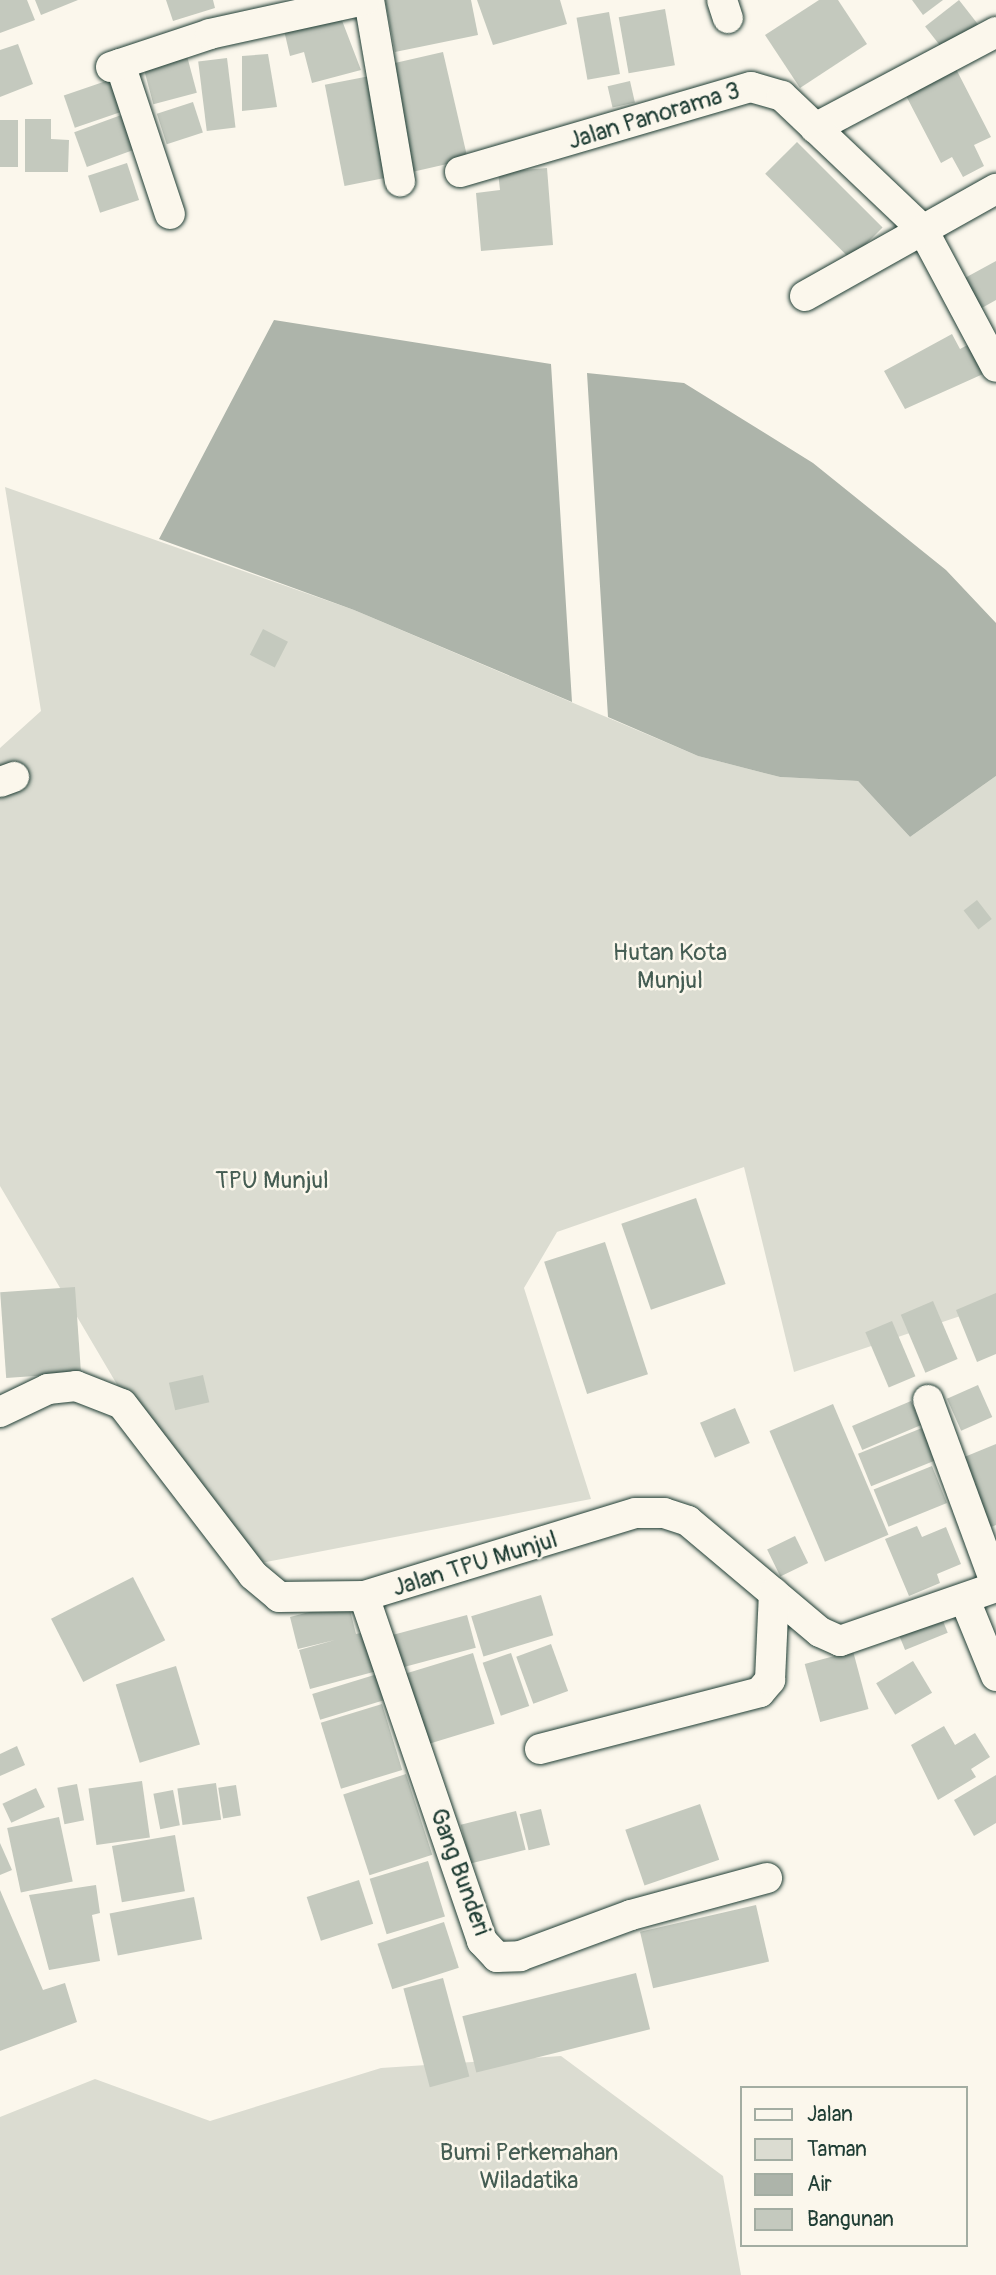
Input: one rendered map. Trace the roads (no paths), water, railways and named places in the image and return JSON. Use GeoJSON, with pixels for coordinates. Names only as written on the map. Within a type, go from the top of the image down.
{"type":"FeatureCollection","features":[{"type":"Feature","properties":{"kind":"street"},"geometry":{"type":"LineString","coordinates":[[170,214],[116,66],[210,34],[367,0],[400,181]]}},
{"type":"Feature","properties":{"kind":"street"},"geometry":{"type":"LineString","coordinates":[[815,128],[996,33]]}},
{"type":"Feature","properties":{"kind":"street","name":"Jalan Panorama 3"},"geometry":{"type":"LineString","coordinates":[[460,173],[751,87],[782,96],[923,230],[996,367]]}},
{"type":"Feature","properties":{"kind":"street"},"geometry":{"type":"LineString","coordinates":[[805,296],[996,189]]}},
{"type":"Feature","properties":{"kind":"street","name":"Jalan TPU Munjul"},"geometry":{"type":"LineString","coordinates":[[0,1412],[48,1389],[101,1391],[122,1404],[253,1575],[279,1597],[364,1596],[636,1513],[664,1513],[688,1521],[774,1593],[840,1641],[965,1600],[996,1586]]}},
{"type":"Feature","properties":{"kind":"street"},"geometry":{"type":"LineString","coordinates":[[928,1400],[996,1586]]}},
{"type":"Feature","properties":{"kind":"street"},"geometry":{"type":"LineString","coordinates":[[540,1749],[760,1692],[769,1680],[774,1593]]}},
{"type":"Feature","properties":{"kind":"street","name":"Gang Bunderi"},"geometry":{"type":"LineString","coordinates":[[364,1596],[482,1941],[497,1957],[520,1956],[631,1915],[767,1878]]}},
{"type":"Feature","properties":{"kind":"street"},"geometry":{"type":"LineString","coordinates":[[965,1600],[996,1676]]}},
{"type":"Feature","properties":{"kind":"water"},"geometry":{"type":"Polygon","coordinates":[[[274,320],[551,364],[572,702],[354,610],[159,539],[274,320]]]}},
{"type":"Feature","properties":{"kind":"water"},"geometry":{"type":"Polygon","coordinates":[[[587,373],[684,383],[813,463],[946,570],[996,623],[996,776],[910,837],[858,781],[780,777],[698,756],[608,717],[587,373]]]}},
{"type":"Feature","properties":{"kind":"park label","name":"Hutan Kota Munjul"},"geometry":{"type":"Point","coordinates":[670,967]}},
{"type":"Feature","properties":{"kind":"park label","name":"TPU Munjul"},"geometry":{"type":"Point","coordinates":[272,1181]}},
{"type":"Feature","properties":{"kind":"park label","name":"Bumi Perkemahan Wiladatika"},"geometry":{"type":"Point","coordinates":[529,2167]}}]}
